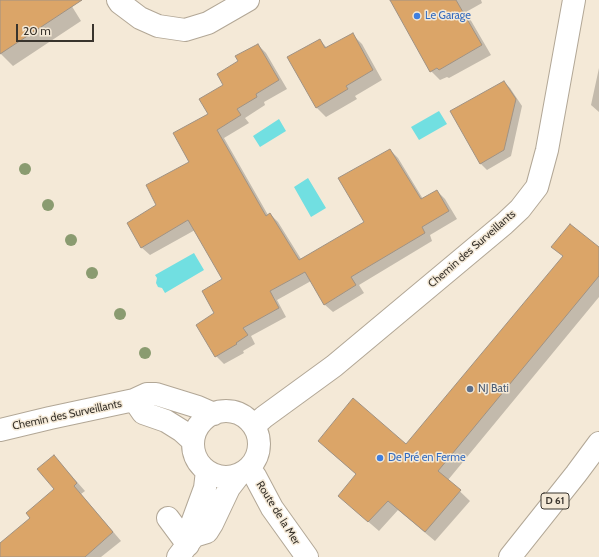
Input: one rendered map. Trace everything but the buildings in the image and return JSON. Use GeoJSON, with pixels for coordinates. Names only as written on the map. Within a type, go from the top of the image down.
{"type":"FeatureCollection","features":[{"type":"Feature","properties":{"kind":"street"},"geometry":{"type":"LineString","coordinates":[[118,0],[140,18],[158,26],[185,30],[208,23],[248,0]]}},
{"type":"Feature","properties":{"kind":"street","name":"Chemin des Surveillants"},"geometry":{"type":"LineString","coordinates":[[254,426],[334,366],[504,224],[520,209],[537,188],[547,150],[574,0]]}},
{"type":"Feature","properties":{"kind":"street","name":"Chemin des Surveillants"},"geometry":{"type":"LineString","coordinates":[[0,430],[134,400],[147,394],[156,394],[198,407],[214,414]]}},
{"type":"Feature","properties":{"kind":"street","name":"Chemin des Surveillants"},"geometry":{"type":"LineString","coordinates":[[134,400],[143,413],[166,421],[182,431],[193,441]]}},
{"type":"Feature","properties":{"kind":"street"},"geometry":{"type":"LineString","coordinates":[[187,546],[207,532],[229,488],[244,472],[256,459],[259,448],[259,437],[254,426],[246,418],[236,413],[225,411],[206,418],[200,425],[193,441],[196,458],[207,471],[217,476],[228,477],[244,472]]}},
{"type":"Feature","properties":{"kind":"street","name":"D 61"},"geometry":{"type":"LineString","coordinates":[[510,557],[599,443]]}},
{"type":"Feature","properties":{"kind":"street"},"geometry":{"type":"LineString","coordinates":[[187,546],[191,526],[205,488],[207,471]]}},
{"type":"Feature","properties":{"kind":"street","name":"Route de la Mer"},"geometry":{"type":"LineString","coordinates":[[244,472],[255,476],[272,508],[307,557]]}},
{"type":"Feature","properties":{"kind":"street"},"geometry":{"type":"LineString","coordinates":[[168,518],[187,546]]}},
{"type":"Feature","properties":{"kind":"water"},"geometry":{"type":"Polygon","coordinates":[[[439,111],[447,124],[419,140],[411,127],[439,111]]]}},
{"type":"Feature","properties":{"kind":"water"},"geometry":{"type":"Polygon","coordinates":[[[279,119],[286,131],[260,147],[253,136],[279,119]]]}},
{"type":"Feature","properties":{"kind":"water"},"geometry":{"type":"Polygon","coordinates":[[[308,178],[326,208],[311,217],[294,187],[308,178]]]}},
{"type":"Feature","properties":{"kind":"water"},"geometry":{"type":"Polygon","coordinates":[[[194,253],[204,270],[165,293],[162,288],[158,287],[156,283],[157,278],[155,275],[194,253]]]}},
{"type":"Feature","properties":{"kind":"place","name":"Le Garage"},"geometry":{"type":"Point","coordinates":[417,16]}},
{"type":"Feature","properties":{"kind":"place","name":"NJ Bati"},"geometry":{"type":"Point","coordinates":[470,389]}},
{"type":"Feature","properties":{"kind":"place","name":"De Pré en Ferme"},"geometry":{"type":"Point","coordinates":[380,458]}}]}
